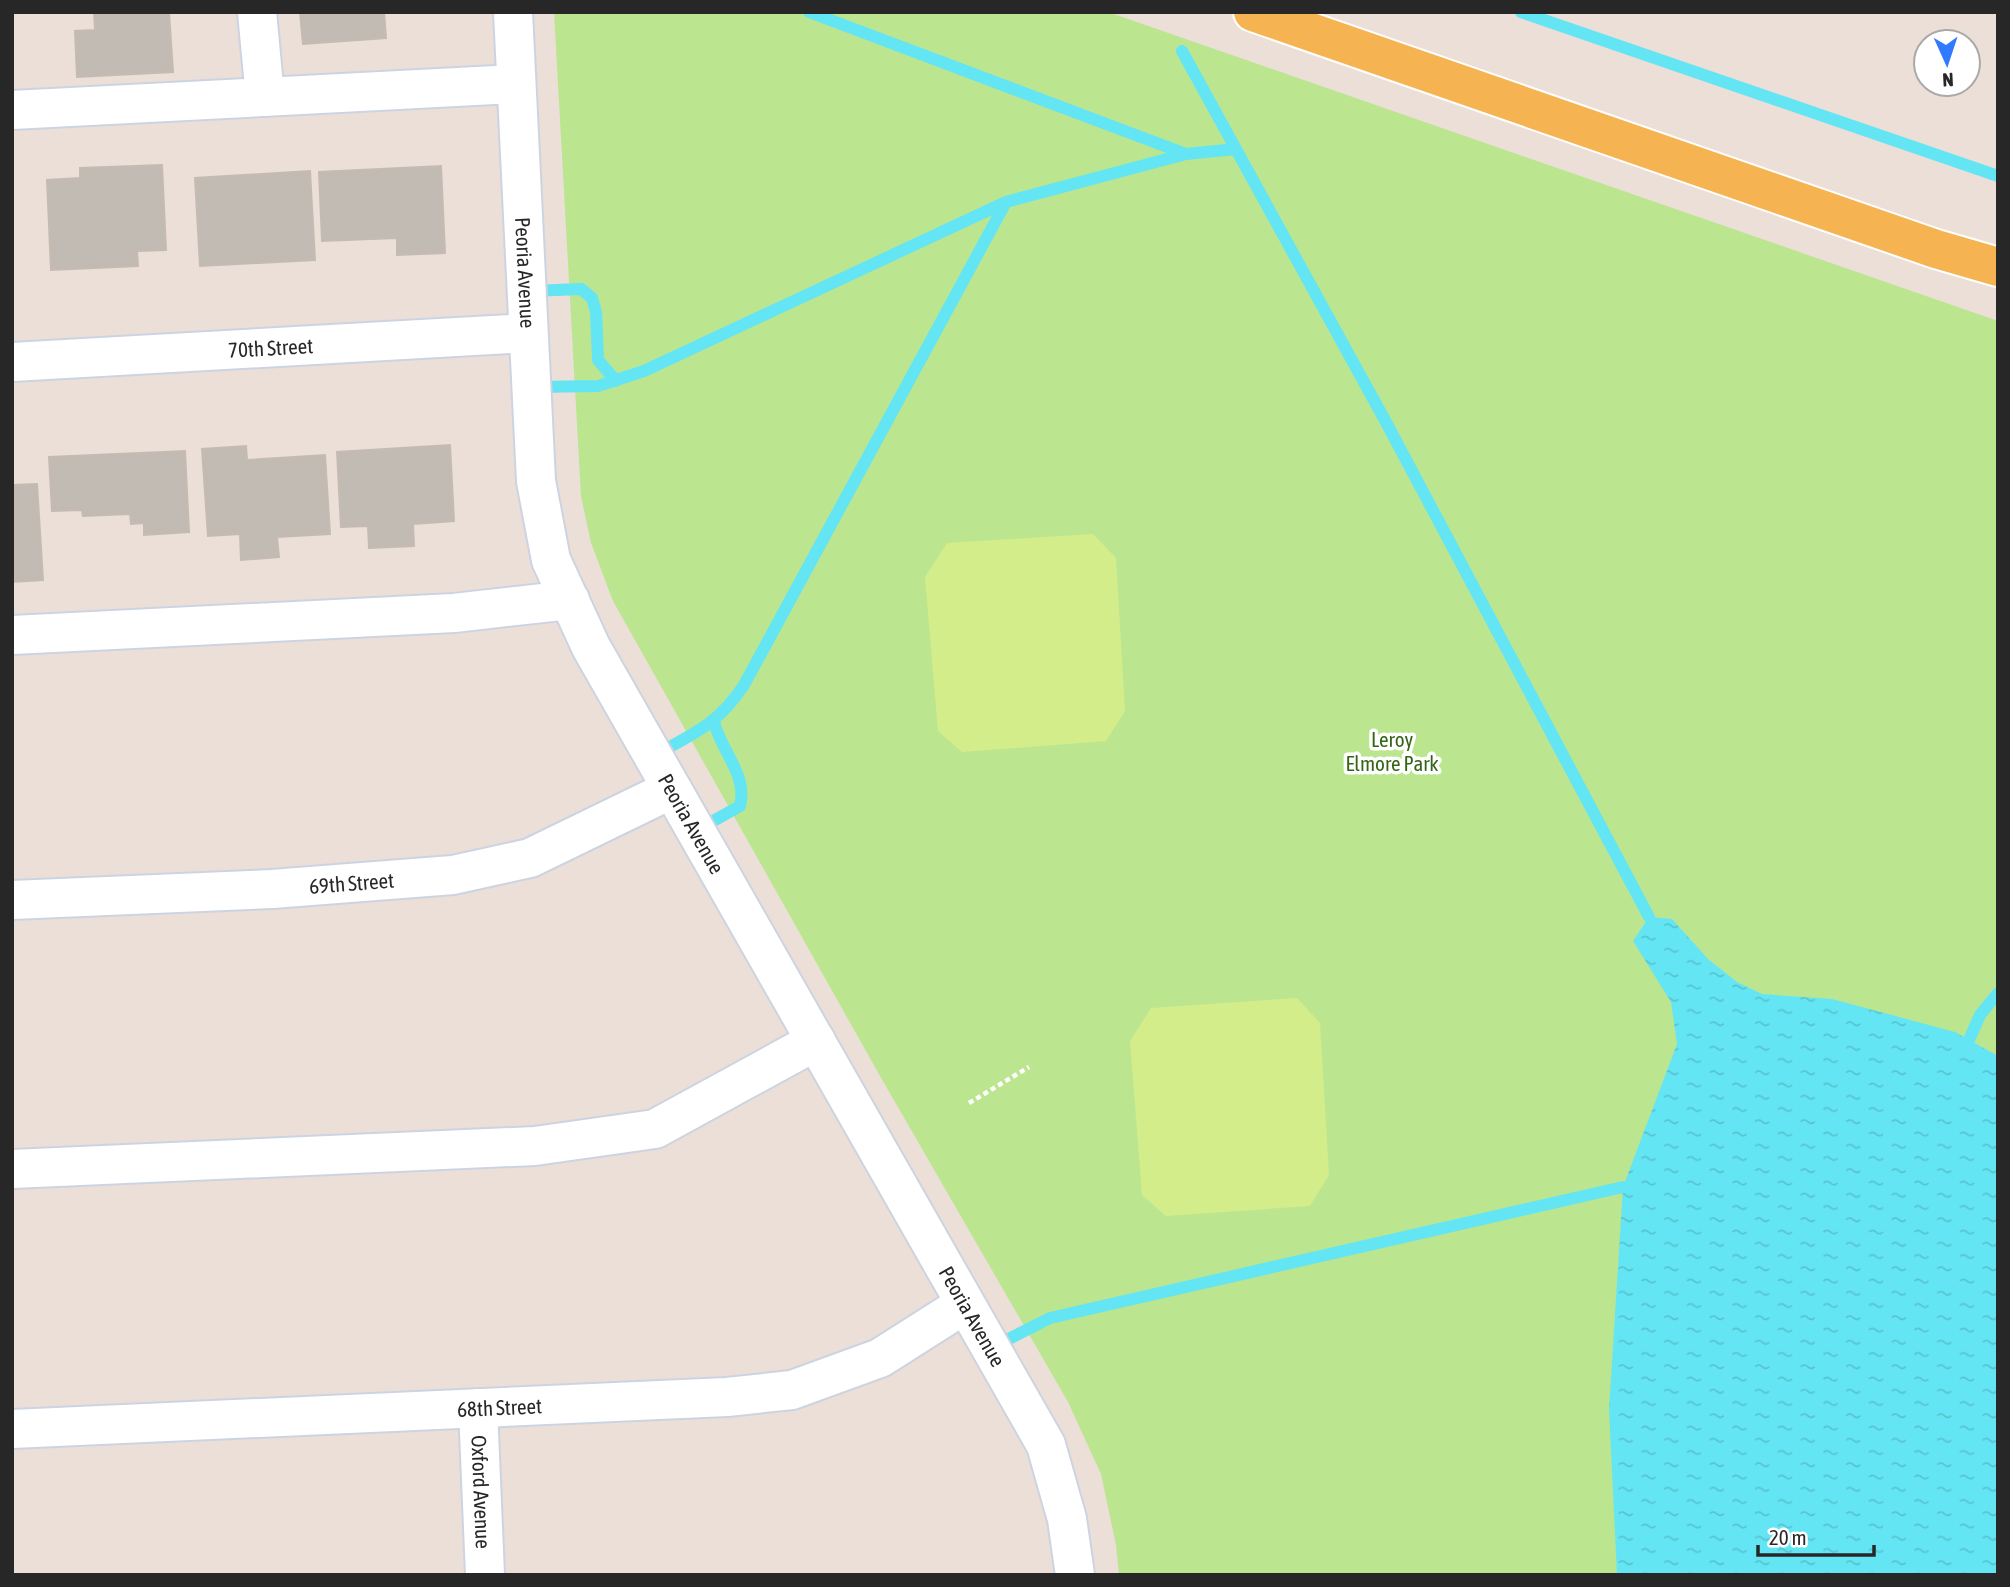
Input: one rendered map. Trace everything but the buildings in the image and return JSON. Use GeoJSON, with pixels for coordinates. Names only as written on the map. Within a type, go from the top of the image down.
{"type":"FeatureCollection","features":[{"type":"Feature","properties":{"kind":"main road"},"geometry":{"type":"LineString","coordinates":[[1253,12],[1936,249],[1998,267]]}},
{"type":"Feature","properties":{"kind":"street"},"geometry":{"type":"LineString","coordinates":[[257,12],[265,97]]}},
{"type":"Feature","properties":{"kind":"street","name":"Peoria Avenue"},"geometry":{"type":"LineString","coordinates":[[513,12],[536,481],[551,560],[591,647],[1045,1445],[1067,1519],[1075,1575]]}},
{"type":"Feature","properties":{"kind":"street"},"geometry":{"type":"LineString","coordinates":[[12,110],[516,84]]}},
{"type":"Feature","properties":{"kind":"street","name":"70th Street"},"geometry":{"type":"LineString","coordinates":[[12,362],[528,332]]}},
{"type":"Feature","properties":{"kind":"street"},"geometry":{"type":"LineString","coordinates":[[12,635],[454,613],[570,600]]}},
{"type":"Feature","properties":{"kind":"street","name":"69th Street"},"geometry":{"type":"LineString","coordinates":[[12,900],[272,889],[453,875],[530,858],[672,789]]}},
{"type":"Feature","properties":{"kind":"street"},"geometry":{"type":"LineString","coordinates":[[12,1169],[535,1146],[655,1129],[816,1041]]}},
{"type":"Feature","properties":{"kind":"street","name":"68th Street"},"geometry":{"type":"LineString","coordinates":[[12,1429],[727,1397],[792,1390],[880,1359],[965,1304]]}},
{"type":"Feature","properties":{"kind":"street","name":"Oxford Avenue"},"geometry":{"type":"LineString","coordinates":[[478,1408],[485,1575]]}},
{"type":"Feature","properties":{"kind":"path"},"geometry":{"type":"LineString","coordinates":[[968,1102],[1030,1067]]}},
{"type":"Feature","properties":{"kind":"green space","name":"Leroy Elmore Park"},"geometry":{"type":"Polygon","coordinates":[[[554,12],[1108,12],[1998,321],[1998,1575],[1119,1575],[1116,1545],[1101,1474],[1068,1402],[880,1076],[613,601],[591,543],[581,496],[554,12]]]}},
{"type":"Feature","properties":{"kind":"green space"},"geometry":{"type":"Polygon","coordinates":[[[1093,534],[1116,558],[1125,711],[1106,741],[962,752],[938,731],[925,577],[947,543],[1093,534]]]}},
{"type":"Feature","properties":{"kind":"green space"},"geometry":{"type":"Polygon","coordinates":[[[1297,998],[1320,1023],[1329,1175],[1310,1206],[1166,1216],[1142,1195],[1130,1041],[1151,1008],[1297,998]]]}},
{"type":"Feature","properties":{"kind":"water"},"geometry":{"type":"Polygon","coordinates":[[[1649,917],[1672,919],[1708,959],[1737,982],[1762,994],[1832,999],[1955,1032],[1998,1056],[1998,1575],[1617,1575],[1609,1409],[1623,1187],[1677,1044],[1671,1002],[1633,941],[1649,917]]]}},
{"type":"Feature","properties":{"kind":"waterway"},"geometry":{"type":"LineString","coordinates":[[809,12],[1186,154]]}},
{"type":"Feature","properties":{"kind":"waterway"},"geometry":{"type":"LineString","coordinates":[[1521,12],[1998,176]]}},
{"type":"Feature","properties":{"kind":"waterway"},"geometry":{"type":"LineString","coordinates":[[1182,51],[1387,424],[1649,917]]}},
{"type":"Feature","properties":{"kind":"waterway"},"geometry":{"type":"LineString","coordinates":[[535,387],[598,386],[644,371],[1006,202],[1186,154],[1236,149]]}},
{"type":"Feature","properties":{"kind":"waterway"},"geometry":{"type":"LineString","coordinates":[[657,754],[695,733],[715,718],[744,685],[1006,202]]}},
{"type":"Feature","properties":{"kind":"waterway"},"geometry":{"type":"LineString","coordinates":[[530,291],[581,289],[592,298],[596,312],[598,360],[616,381]]}},
{"type":"Feature","properties":{"kind":"waterway"},"geometry":{"type":"LineString","coordinates":[[699,829],[740,806],[737,773],[714,722]]}},
{"type":"Feature","properties":{"kind":"waterway"},"geometry":{"type":"LineString","coordinates":[[1969,1040],[1980,1015],[1998,993]]}},
{"type":"Feature","properties":{"kind":"waterway"},"geometry":{"type":"LineString","coordinates":[[993,1347],[1050,1318],[1623,1187]]}}]}
